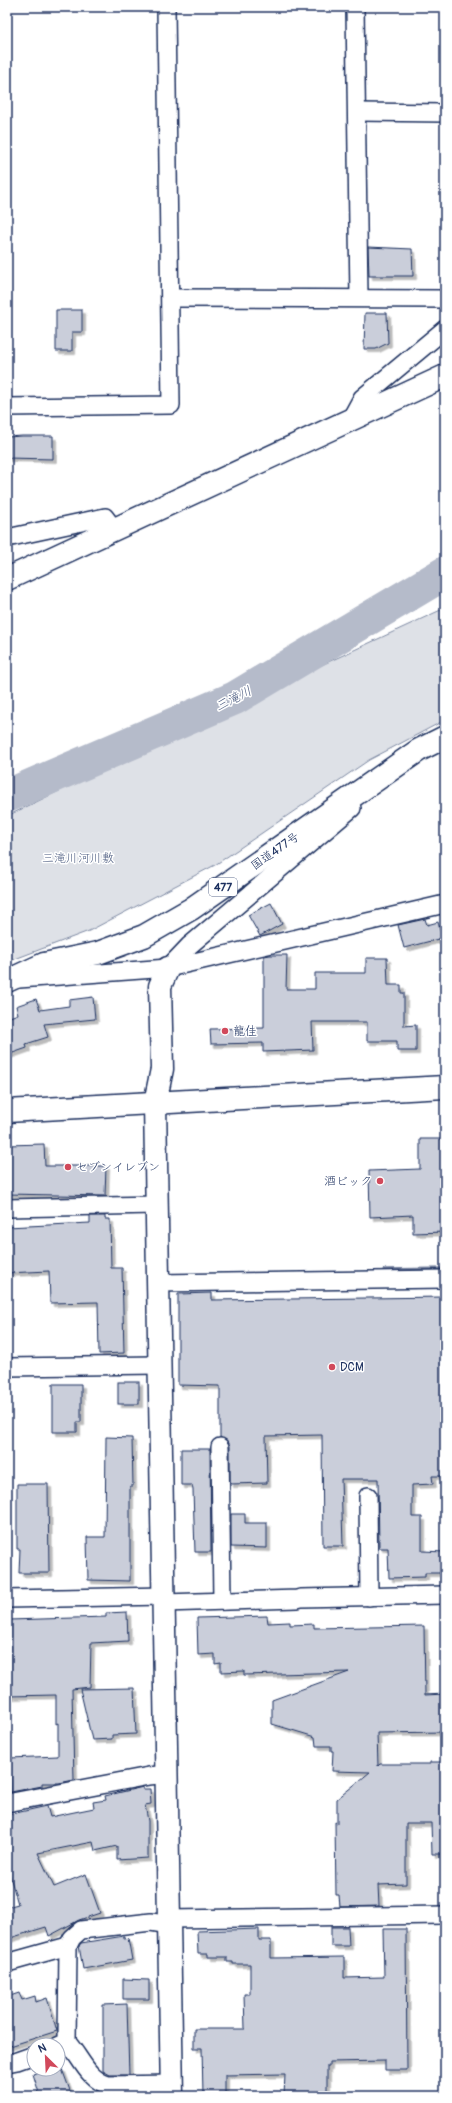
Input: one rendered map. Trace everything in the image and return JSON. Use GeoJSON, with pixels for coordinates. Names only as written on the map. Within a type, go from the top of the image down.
{"type":"FeatureCollection","features":[{"type":"Feature","properties":{"kind":"main road"},"geometry":{"type":"LineString","coordinates":[[7,579],[445,376]]}},
{"type":"Feature","properties":{"kind":"main road","name":"国道477号"},"geometry":{"type":"LineString","coordinates":[[9,980],[44,964],[98,953],[144,936],[191,909],[418,750],[445,737]]}},
{"type":"Feature","properties":{"kind":"main road"},"geometry":{"type":"LineString","coordinates":[[168,968],[160,986],[162,1069],[156,1103],[156,1205],[158,1365],[168,1774],[172,2090]]}},
{"type":"Feature","properties":{"kind":"main road"},"geometry":{"type":"LineString","coordinates":[[7,1111],[445,1087]]}},
{"type":"Feature","properties":{"kind":"street"},"geometry":{"type":"LineString","coordinates":[[7,407],[171,405],[171,298],[166,7]]}},
{"type":"Feature","properties":{"kind":"street"},"geometry":{"type":"LineString","coordinates":[[355,7],[358,112],[359,298]]}},
{"type":"Feature","properties":{"kind":"street"},"geometry":{"type":"LineString","coordinates":[[358,112],[445,114]]}},
{"type":"Feature","properties":{"kind":"street"},"geometry":{"type":"LineString","coordinates":[[171,298],[445,298]]}},
{"type":"Feature","properties":{"kind":"street"},"geometry":{"type":"LineString","coordinates":[[350,420],[362,398],[445,329]]}},
{"type":"Feature","properties":{"kind":"street"},"geometry":{"type":"LineString","coordinates":[[7,538],[105,517],[114,530]]}},
{"type":"Feature","properties":{"kind":"street"},"geometry":{"type":"LineString","coordinates":[[168,968],[189,946],[418,750]]}},
{"type":"Feature","properties":{"kind":"street"},"geometry":{"type":"LineString","coordinates":[[9,980],[168,968],[445,904]]}},
{"type":"Feature","properties":{"kind":"street"},"geometry":{"type":"LineString","coordinates":[[7,1208],[156,1205]]}},
{"type":"Feature","properties":{"kind":"street"},"geometry":{"type":"LineString","coordinates":[[158,1283],[445,1279]]}},
{"type":"Feature","properties":{"kind":"street"},"geometry":{"type":"LineString","coordinates":[[7,1367],[158,1365]]}},
{"type":"Feature","properties":{"kind":"street"},"geometry":{"type":"LineString","coordinates":[[220,1447],[222,1601]]}},
{"type":"Feature","properties":{"kind":"street"},"geometry":{"type":"LineString","coordinates":[[368,1496],[368,1597]]}},
{"type":"Feature","properties":{"kind":"street"},"geometry":{"type":"LineString","coordinates":[[7,1599],[222,1601],[445,1596]]}},
{"type":"Feature","properties":{"kind":"street"},"geometry":{"type":"LineString","coordinates":[[7,1803],[149,1776],[168,1774]]}},
{"type":"Feature","properties":{"kind":"street"},"geometry":{"type":"LineString","coordinates":[[62,2037],[68,1946],[72,1938],[81,1930],[151,1922],[445,1914]]}},
{"type":"Feature","properties":{"kind":"street"},"geometry":{"type":"LineString","coordinates":[[7,1963],[68,1946]]}},
{"type":"Feature","properties":{"kind":"street"},"geometry":{"type":"LineString","coordinates":[[66,2048],[101,2083],[108,2085],[172,2090]]}},
{"type":"Feature","properties":{"kind":"street"},"geometry":{"type":"LineString","coordinates":[[7,2062],[26,2058]]}},
{"type":"Feature","properties":{"kind":"green space","name":"三滝川河川敷"},"geometry":{"type":"Polygon","coordinates":[[[445,608],[445,720],[369,760],[215,865],[89,931],[7,962],[7,816],[326,663],[445,608]]]}},
{"type":"Feature","properties":{"kind":"building"},"geometry":{"type":"Polygon","coordinates":[[[368,247],[412,249],[413,276],[369,276],[368,247]]]}},
{"type":"Feature","properties":{"kind":"building"},"geometry":{"type":"Polygon","coordinates":[[[56,310],[82,310],[82,332],[72,332],[72,351],[56,351],[56,310]]]}},
{"type":"Feature","properties":{"kind":"building"},"geometry":{"type":"Polygon","coordinates":[[[365,313],[387,313],[388,343],[376,349],[364,349],[365,313]]]}},
{"type":"Feature","properties":{"kind":"building"},"geometry":{"type":"Polygon","coordinates":[[[53,436],[53,459],[7,458],[7,437],[53,436]]]}},
{"type":"Feature","properties":{"kind":"building"},"geometry":{"type":"Polygon","coordinates":[[[271,903],[282,924],[260,936],[248,915],[271,903]]]}},
{"type":"Feature","properties":{"kind":"building"},"geometry":{"type":"Polygon","coordinates":[[[425,919],[427,925],[438,922],[442,938],[404,948],[398,925],[425,919]]]}},
{"type":"Feature","properties":{"kind":"building"},"geometry":{"type":"Polygon","coordinates":[[[287,955],[286,989],[315,989],[315,973],[366,973],[366,958],[387,958],[388,985],[401,985],[401,993],[404,993],[404,1026],[416,1025],[416,1051],[397,1051],[397,1041],[367,1041],[367,1022],[312,1022],[313,1050],[263,1052],[263,1043],[211,1044],[210,1029],[264,1028],[264,956],[287,955]]]}},
{"type":"Feature","properties":{"kind":"building"},"geometry":{"type":"Polygon","coordinates":[[[93,997],[95,1019],[44,1024],[48,1037],[26,1044],[27,1048],[7,1055],[7,1018],[18,1014],[16,1006],[36,999],[40,1010],[69,1006],[69,1000],[93,997]]]}},
{"type":"Feature","properties":{"kind":"building"},"geometry":{"type":"Polygon","coordinates":[[[420,1139],[445,1139],[445,1232],[413,1233],[413,1215],[370,1217],[369,1171],[420,1169],[420,1139]]]}},
{"type":"Feature","properties":{"kind":"building"},"geometry":{"type":"Polygon","coordinates":[[[44,1144],[45,1166],[106,1166],[105,1196],[7,1194],[7,1145],[44,1144]]]}},
{"type":"Feature","properties":{"kind":"building"},"geometry":{"type":"Polygon","coordinates":[[[90,1216],[105,1216],[105,1219],[110,1219],[111,1268],[122,1268],[124,1353],[99,1354],[98,1302],[50,1303],[49,1271],[7,1273],[7,1227],[90,1223],[90,1216]]]}},
{"type":"Feature","properties":{"kind":"building","name":"DCM"},"geometry":{"type":"Polygon","coordinates":[[[212,1293],[212,1300],[445,1297],[445,1476],[432,1476],[433,1484],[412,1485],[412,1517],[422,1517],[422,1551],[445,1552],[445,1573],[425,1573],[425,1577],[389,1578],[388,1548],[379,1548],[378,1479],[341,1479],[343,1546],[323,1546],[322,1435],[266,1436],[267,1483],[230,1484],[230,1446],[228,1442],[220,1437],[220,1386],[178,1385],[178,1294],[212,1293]]]}},
{"type":"Feature","properties":{"kind":"building"},"geometry":{"type":"Polygon","coordinates":[[[118,1382],[139,1382],[139,1404],[118,1404],[118,1382]]]}},
{"type":"Feature","properties":{"kind":"building"},"geometry":{"type":"Polygon","coordinates":[[[53,1384],[81,1384],[81,1422],[77,1422],[77,1432],[53,1432],[53,1384]]]}},
{"type":"Feature","properties":{"kind":"building"},"geometry":{"type":"Polygon","coordinates":[[[106,1437],[132,1438],[133,1486],[130,1486],[130,1581],[88,1580],[87,1537],[105,1537],[106,1437]]]}},
{"type":"Feature","properties":{"kind":"building"},"geometry":{"type":"Polygon","coordinates":[[[181,1449],[210,1449],[211,1552],[195,1552],[193,1490],[192,1485],[181,1485],[181,1449]]]}},
{"type":"Feature","properties":{"kind":"building"},"geometry":{"type":"Polygon","coordinates":[[[17,1484],[48,1484],[49,1573],[19,1573],[20,1549],[17,1549],[17,1484]]]}},
{"type":"Feature","properties":{"kind":"building"},"geometry":{"type":"Polygon","coordinates":[[[231,1514],[245,1514],[245,1523],[267,1523],[267,1548],[231,1547],[231,1514]]]}},
{"type":"Feature","properties":{"kind":"building"},"geometry":{"type":"Polygon","coordinates":[[[127,1612],[128,1641],[91,1643],[90,1687],[72,1689],[74,1780],[59,1783],[42,1783],[42,1786],[11,1792],[10,1758],[58,1756],[58,1723],[56,1724],[56,1695],[9,1696],[9,1620],[106,1617],[106,1613],[127,1612]]]}},
{"type":"Feature","properties":{"kind":"building"},"geometry":{"type":"Polygon","coordinates":[[[267,1616],[268,1623],[290,1622],[290,1625],[314,1624],[314,1628],[424,1626],[425,1695],[445,1694],[445,1732],[377,1733],[378,1766],[380,1764],[430,1764],[430,1762],[445,1762],[445,1854],[432,1854],[431,1823],[406,1823],[406,1884],[378,1885],[379,1906],[340,1907],[339,1895],[336,1895],[335,1822],[337,1823],[337,1799],[370,1772],[332,1771],[333,1751],[331,1751],[331,1746],[316,1746],[315,1737],[272,1724],[272,1700],[349,1672],[244,1675],[244,1671],[221,1672],[221,1663],[215,1664],[215,1654],[198,1655],[197,1618],[267,1616]]]}},
{"type":"Feature","properties":{"kind":"building"},"geometry":{"type":"Polygon","coordinates":[[[134,1688],[136,1734],[112,1735],[112,1739],[92,1740],[80,1689],[134,1688]]]}},
{"type":"Feature","properties":{"kind":"building"},"geometry":{"type":"Polygon","coordinates":[[[143,1787],[143,1789],[150,1789],[151,1804],[145,1805],[148,1821],[148,1858],[117,1860],[117,1846],[95,1851],[93,1842],[38,1853],[54,1887],[86,1874],[100,1913],[79,1920],[49,1936],[46,1927],[7,1939],[7,1907],[18,1904],[7,1866],[7,1815],[47,1806],[50,1817],[94,1808],[93,1802],[106,1800],[105,1796],[143,1787]]]}},
{"type":"Feature","properties":{"kind":"building"},"geometry":{"type":"Polygon","coordinates":[[[331,1927],[348,1927],[349,1946],[331,1946],[331,1927]]]}},
{"type":"Feature","properties":{"kind":"building"},"geometry":{"type":"Polygon","coordinates":[[[259,1929],[259,1940],[271,1940],[271,1958],[344,1957],[344,1978],[384,1977],[383,1929],[406,1929],[407,2070],[385,2070],[385,2061],[329,2062],[329,2066],[327,2066],[327,2096],[284,2096],[285,2074],[225,2075],[225,2096],[203,2096],[202,2048],[194,2048],[194,2029],[245,2029],[244,1994],[250,1994],[250,1964],[233,1964],[233,1962],[227,1962],[227,1957],[208,1957],[208,1954],[198,1954],[197,1931],[259,1929]]]}},
{"type":"Feature","properties":{"kind":"building"},"geometry":{"type":"Polygon","coordinates":[[[124,1936],[124,1939],[128,1938],[132,1960],[83,1969],[79,1946],[81,1943],[124,1936]]]}},
{"type":"Feature","properties":{"kind":"building"},"geometry":{"type":"Polygon","coordinates":[[[123,1979],[149,1980],[149,1999],[123,1999],[123,1979]]]}},
{"type":"Feature","properties":{"kind":"building"},"geometry":{"type":"Polygon","coordinates":[[[19,1993],[22,2000],[35,1996],[36,2002],[47,1998],[57,2031],[38,2037],[26,2037],[26,2041],[7,2047],[7,1997],[19,1993]]]}},
{"type":"Feature","properties":{"kind":"building"},"geometry":{"type":"Polygon","coordinates":[[[127,2004],[129,2075],[110,2075],[103,2071],[103,2005],[127,2004]]]}},
{"type":"Feature","properties":{"kind":"building"},"geometry":{"type":"Polygon","coordinates":[[[34,2077],[65,2077],[72,2096],[40,2096],[34,2077]]]}},
{"type":"Feature","properties":{"kind":"waterway","name":"三滝川"},"geometry":{"type":"LineString","coordinates":[[7,796],[235,698],[445,573]]}},
{"type":"Feature","properties":{"kind":"waterway"},"geometry":{"type":"LineString","coordinates":[[385,1271],[445,1270]]}},
{"type":"Feature","properties":{"kind":"place","name":"龍佳"},"geometry":{"type":"Point","coordinates":[225,1031]}},
{"type":"Feature","properties":{"kind":"place","name":"セブンイレブン"},"geometry":{"type":"Point","coordinates":[68,1167]}},
{"type":"Feature","properties":{"kind":"place","name":"酒ビック"},"geometry":{"type":"Point","coordinates":[380,1181]}},
{"type":"Feature","properties":{"kind":"place","name":"DCM"},"geometry":{"type":"Point","coordinates":[332,1367]}}]}
